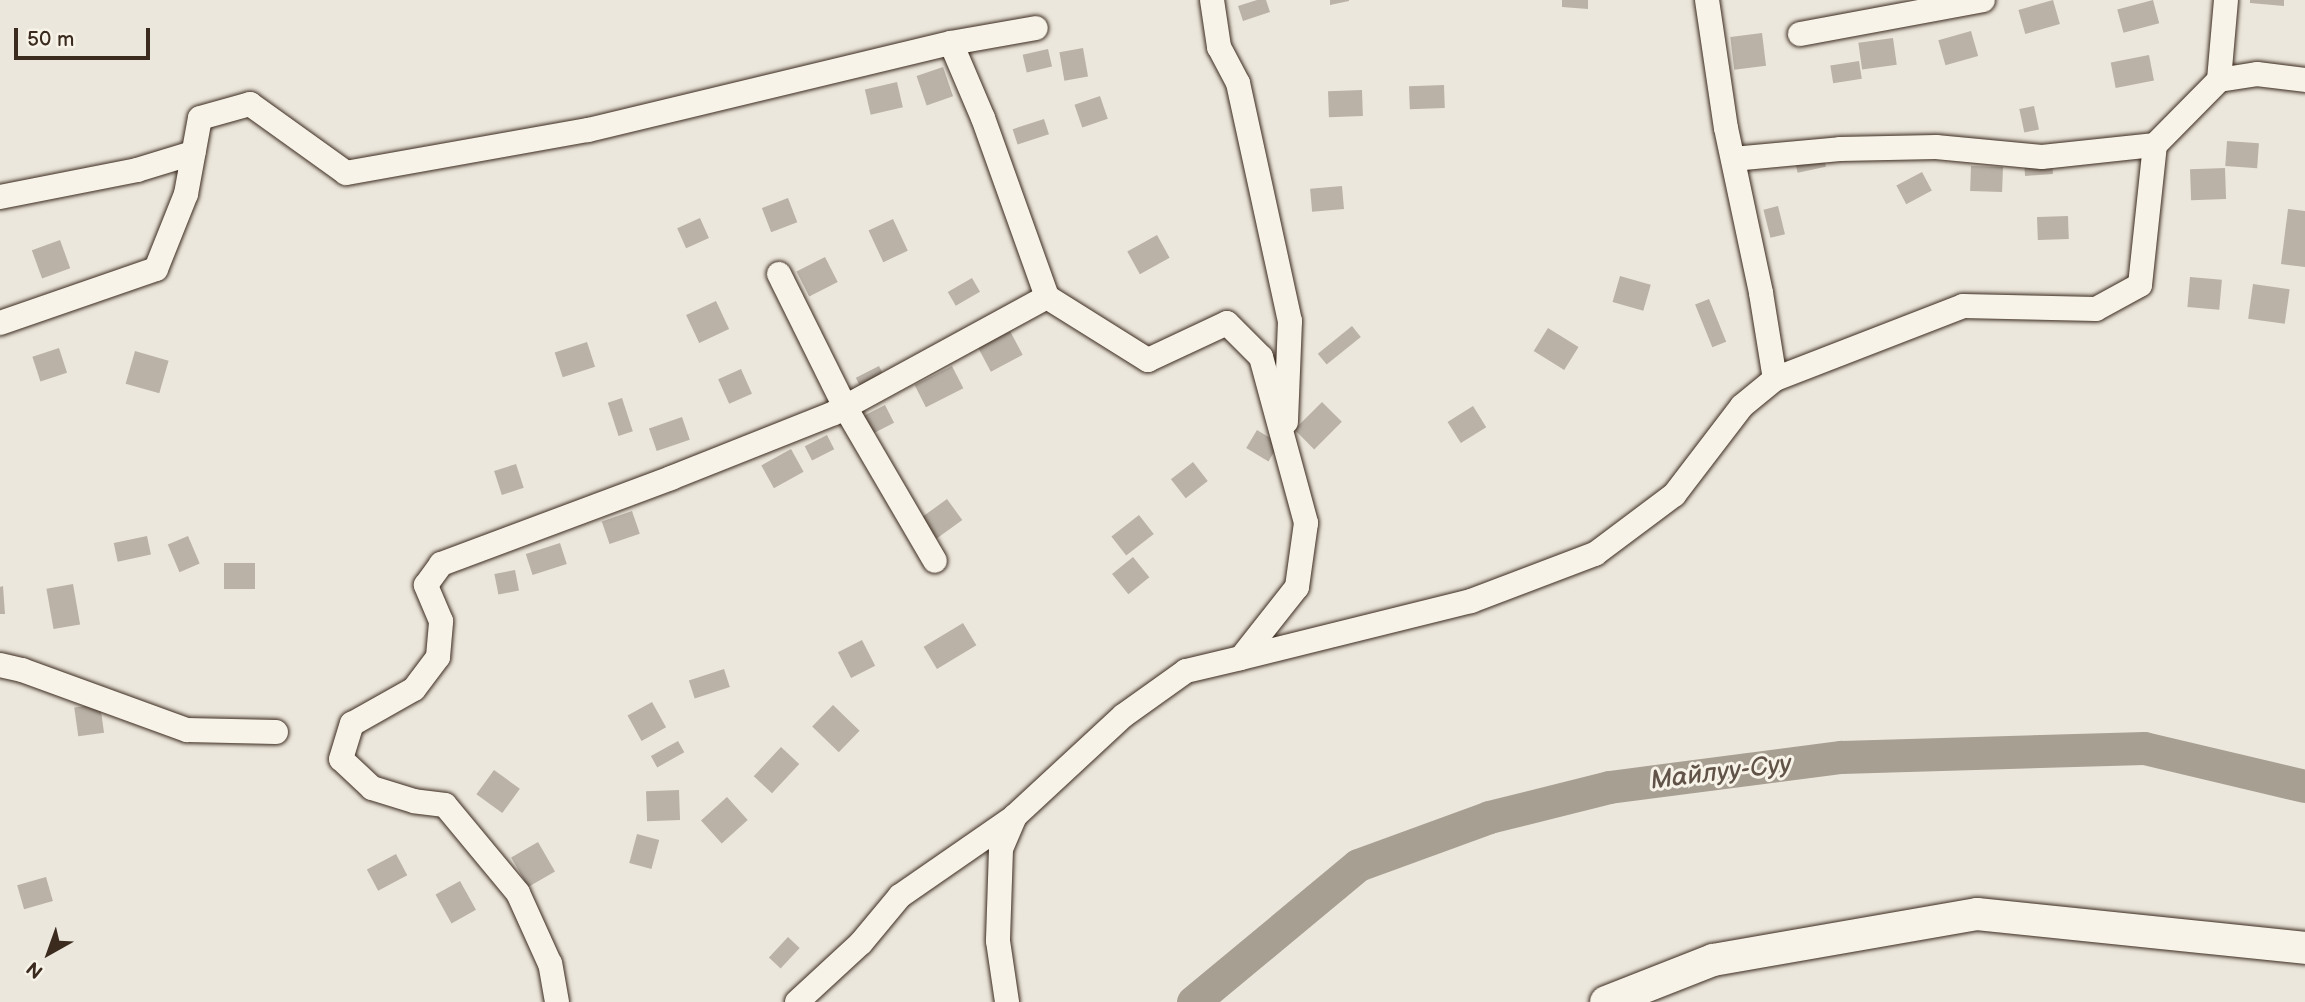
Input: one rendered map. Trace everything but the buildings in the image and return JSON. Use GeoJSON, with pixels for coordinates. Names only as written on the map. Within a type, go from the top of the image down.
{"type":"FeatureCollection","features":[{"type":"Feature","properties":{"kind":"main road"},"geometry":{"type":"LineString","coordinates":[[1606,1002],[1713,960],[1977,914],[2305,948]]}},
{"type":"Feature","properties":{"kind":"street"},"geometry":{"type":"LineString","coordinates":[[1212,0],[1219,47],[1238,83],[1290,321],[1285,445]]}},
{"type":"Feature","properties":{"kind":"street"},"geometry":{"type":"LineString","coordinates":[[1707,0],[1733,159],[1775,379]]}},
{"type":"Feature","properties":{"kind":"street"},"geometry":{"type":"LineString","coordinates":[[1800,34],[1983,0]]}},
{"type":"Feature","properties":{"kind":"street"},"geometry":{"type":"LineString","coordinates":[[2219,80],[2226,0]]}},
{"type":"Feature","properties":{"kind":"street"},"geometry":{"type":"LineString","coordinates":[[0,323],[156,269],[186,194],[200,118],[250,104],[346,173],[587,130],[951,43],[1036,28]]}},
{"type":"Feature","properties":{"kind":"street"},"geometry":{"type":"LineString","coordinates":[[951,43],[983,118],[1047,297],[1148,360],[1227,323],[1261,357],[1306,523],[1297,587],[1241,658]]}},
{"type":"Feature","properties":{"kind":"street"},"geometry":{"type":"LineString","coordinates":[[797,1002],[861,943],[900,896],[1015,816],[1123,716],[1186,671],[1471,601],[1595,554],[1674,495],[1742,406],[1775,379],[1963,306],[2096,310],[2140,285],[2155,145],[2219,80],[2258,74],[2305,80]]}},
{"type":"Feature","properties":{"kind":"street"},"geometry":{"type":"LineString","coordinates":[[1733,159],[1840,149],[1936,147],[2042,157],[2155,145]]}},
{"type":"Feature","properties":{"kind":"street"},"geometry":{"type":"LineString","coordinates":[[0,197],[137,170],[193,153]]}},
{"type":"Feature","properties":{"kind":"street"},"geometry":{"type":"LineString","coordinates":[[779,274],[845,407],[935,561]]}},
{"type":"Feature","properties":{"kind":"street"},"geometry":{"type":"LineString","coordinates":[[557,1002],[550,964],[518,893],[445,805],[414,801],[372,788],[341,759],[352,724],[415,689],[438,657],[441,621],[426,585],[442,564],[671,478],[845,407],[1047,297]]}},
{"type":"Feature","properties":{"kind":"street"},"geometry":{"type":"LineString","coordinates":[[0,665],[22,670],[187,730],[276,732]]}},
{"type":"Feature","properties":{"kind":"street"},"geometry":{"type":"LineString","coordinates":[[1007,1002],[998,941],[1001,849],[1015,816]]}},
{"type":"Feature","properties":{"kind":"waterway","name":"Майлуу-Суу"},"geometry":{"type":"LineString","coordinates":[[1193,1002],[1358,865],[1489,817],[1609,787],[1841,757],[2144,748],[2305,786]]}},
{"type":"Feature","properties":{"kind":"waterway"},"geometry":{"type":"LineString","coordinates":[[1203,994],[1208,1002]]}}]}
